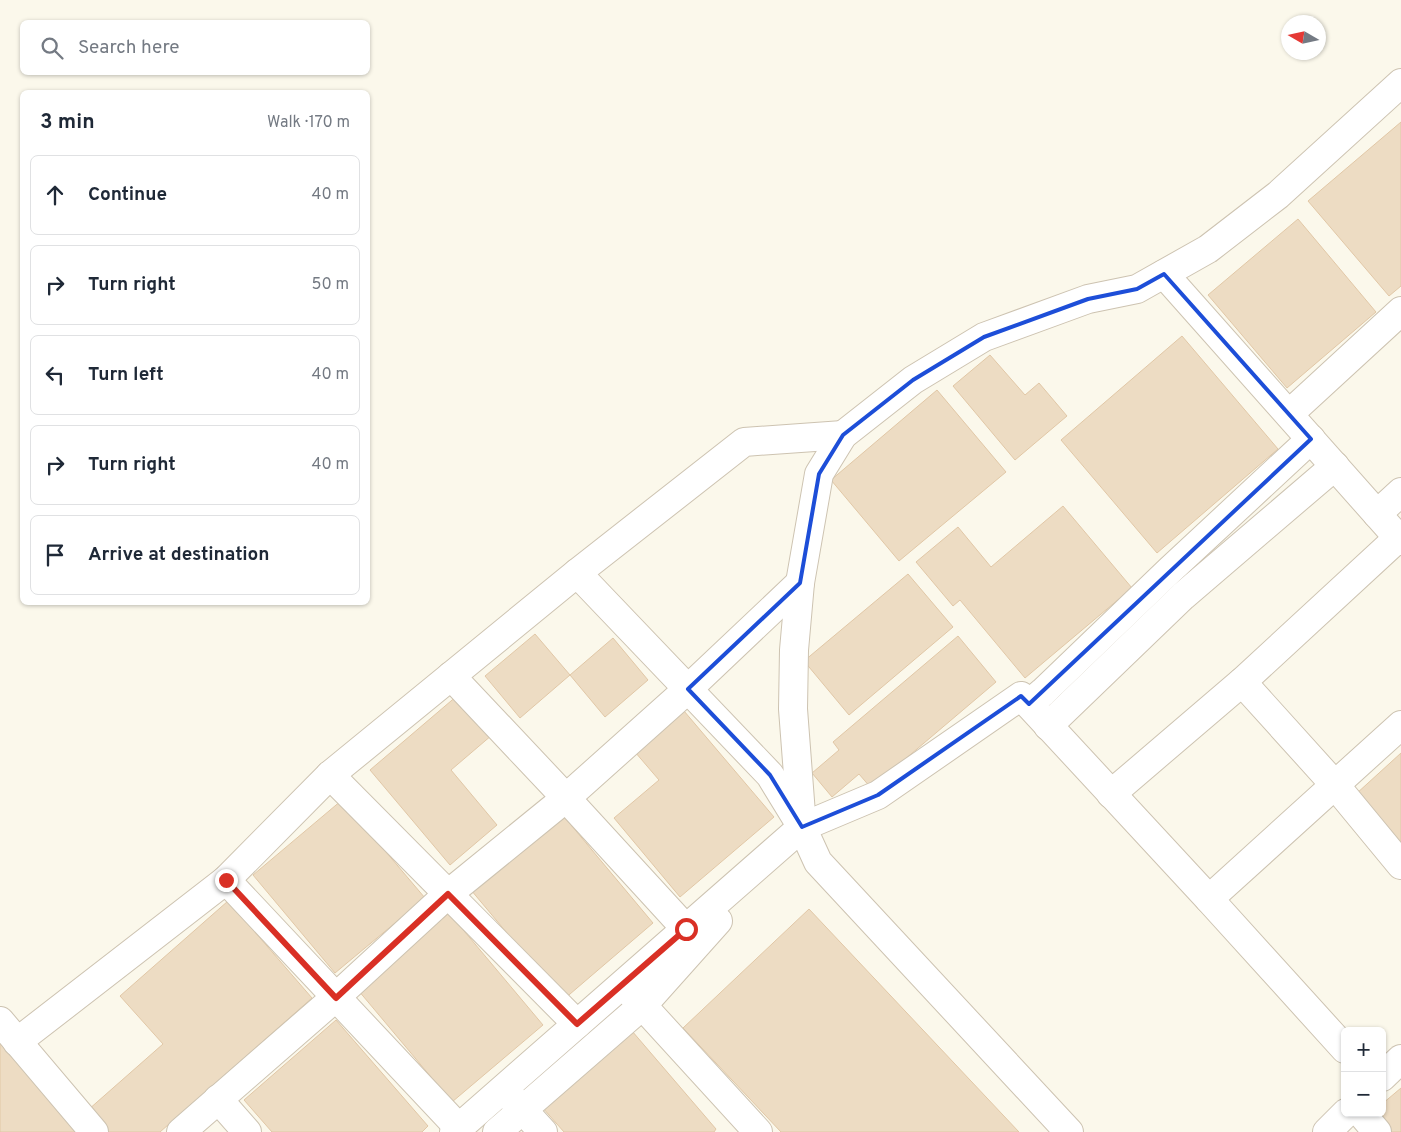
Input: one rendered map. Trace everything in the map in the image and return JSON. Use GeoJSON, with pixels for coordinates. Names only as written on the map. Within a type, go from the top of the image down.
{"type":"FeatureCollection","features":[{"type":"Feature","properties":{"kind":"street"},"geometry":{"type":"LineString","coordinates":[[802,827],[793,709],[794,650],[800,583],[819,474],[843,434],[913,380],[984,337],[1088,299],[1137,289],[1208,249],[1278,195],[1401,83]]}},
{"type":"Feature","properties":{"kind":"street"},"geometry":{"type":"LineString","coordinates":[[1112,794],[1242,682],[1400,539],[1164,274]]}},
{"type":"Feature","properties":{"kind":"street"},"geometry":{"type":"LineString","coordinates":[[1289,414],[1400,315]]}},
{"type":"Feature","properties":{"kind":"street"},"geometry":{"type":"LineString","coordinates":[[17,1042],[226,880],[330,776],[577,573],[744,442],[843,434]]}},
{"type":"Feature","properties":{"kind":"street"},"geometry":{"type":"LineString","coordinates":[[1029,704],[1311,439]]}},
{"type":"Feature","properties":{"kind":"street"},"geometry":{"type":"LineString","coordinates":[[1048,726],[1182,596],[1335,466]]}},
{"type":"Feature","properties":{"kind":"street"},"geometry":{"type":"LineString","coordinates":[[1377,514],[1401,492]]}},
{"type":"Feature","properties":{"kind":"street"},"geometry":{"type":"LineString","coordinates":[[577,573],[770,775],[802,827],[818,862],[1069,1132]]}},
{"type":"Feature","properties":{"kind":"street"},"geometry":{"type":"LineString","coordinates":[[181,1132],[336,998],[448,894],[566,798],[688,689],[800,583]]}},
{"type":"Feature","properties":{"kind":"street"},"geometry":{"type":"LineString","coordinates":[[451,676],[692,936]]}},
{"type":"Feature","properties":{"kind":"street"},"geometry":{"type":"LineString","coordinates":[[1242,682],[1335,785],[1401,865]]}},
{"type":"Feature","properties":{"kind":"street"},"geometry":{"type":"LineString","coordinates":[[226,880],[456,1130],[624,984],[692,936],[802,827],[878,795],[1021,696],[1341,1045]]}},
{"type":"Feature","properties":{"kind":"street"},"geometry":{"type":"LineString","coordinates":[[1209,900],[1401,725]]}},
{"type":"Feature","properties":{"kind":"street"},"geometry":{"type":"LineString","coordinates":[[330,776],[577,1024]]}},
{"type":"Feature","properties":{"kind":"street"},"geometry":{"type":"LineString","coordinates":[[496,1132],[643,1005],[692,936]]}},
{"type":"Feature","properties":{"kind":"street"},"geometry":{"type":"LineString","coordinates":[[624,984],[758,1132]]}},
{"type":"Feature","properties":{"kind":"street"},"geometry":{"type":"LineString","coordinates":[[0,1021],[94,1132]]}},
{"type":"Feature","properties":{"kind":"street"},"geometry":{"type":"LineString","coordinates":[[1386,1074],[1401,1059]]}},
{"type":"Feature","properties":{"kind":"street"},"geometry":{"type":"LineString","coordinates":[[503,1089],[543,1132]]}},
{"type":"Feature","properties":{"kind":"street"},"geometry":{"type":"LineString","coordinates":[[218,1099],[247,1132]]}},
{"type":"Feature","properties":{"kind":"street"},"geometry":{"type":"LineString","coordinates":[[1364,1117],[1377,1132]]}},
{"type":"Feature","properties":{"kind":"highlighted area"},"geometry":{"type":"Polygon","coordinates":[[[1164,274],[1311,439],[1029,704],[1021,696],[878,795],[802,827],[770,775],[688,689],[800,583],[819,474],[843,435],[913,380],[984,337],[1088,299],[1137,289],[1164,274]]]}},
{"type":"Feature","properties":{"kind":"building"},"geometry":{"type":"Polygon","coordinates":[[[1401,122],[1401,286],[1389,296],[1308,201],[1401,122]]]}},
{"type":"Feature","properties":{"kind":"building"},"geometry":{"type":"Polygon","coordinates":[[[1298,219],[1376,312],[1287,388],[1208,295],[1298,219]]]}},
{"type":"Feature","properties":{"kind":"building"},"geometry":{"type":"Polygon","coordinates":[[[1182,336],[1278,449],[1157,553],[1061,440],[1182,336]]]}},
{"type":"Feature","properties":{"kind":"building"},"geometry":{"type":"Polygon","coordinates":[[[990,355],[1025,395],[1039,383],[1067,416],[1015,460],[953,386],[990,355]]]}},
{"type":"Feature","properties":{"kind":"building"},"geometry":{"type":"Polygon","coordinates":[[[937,390],[1006,472],[899,561],[831,480],[937,390]]]}},
{"type":"Feature","properties":{"kind":"building"},"geometry":{"type":"Polygon","coordinates":[[[1063,506],[1132,588],[1025,678],[960,600],[953,606],[916,562],[958,527],[991,567],[1063,506]]]}},
{"type":"Feature","properties":{"kind":"building"},"geometry":{"type":"Polygon","coordinates":[[[908,574],[953,627],[849,715],[804,661],[908,574]]]}},
{"type":"Feature","properties":{"kind":"building"},"geometry":{"type":"Polygon","coordinates":[[[535,634],[570,675],[520,718],[485,676],[535,634]]]}},
{"type":"Feature","properties":{"kind":"building"},"geometry":{"type":"Polygon","coordinates":[[[958,636],[996,682],[871,788],[859,774],[832,797],[812,773],[839,750],[833,742],[958,636]]]}},
{"type":"Feature","properties":{"kind":"building"},"geometry":{"type":"Polygon","coordinates":[[[613,638],[648,680],[605,717],[570,675],[613,638]]]}},
{"type":"Feature","properties":{"kind":"building"},"geometry":{"type":"Polygon","coordinates":[[[458,695],[492,735],[451,770],[497,825],[450,865],[370,770],[458,695]]]}},
{"type":"Feature","properties":{"kind":"building"},"geometry":{"type":"Polygon","coordinates":[[[684,711],[774,817],[680,897],[614,818],[659,780],[635,752],[684,711]]]}},
{"type":"Feature","properties":{"kind":"building"},"geometry":{"type":"Polygon","coordinates":[[[1401,753],[1401,843],[1356,794],[1401,753]]]}},
{"type":"Feature","properties":{"kind":"building"},"geometry":{"type":"Polygon","coordinates":[[[342,800],[425,898],[335,973],[253,875],[342,800]]]}},
{"type":"Feature","properties":{"kind":"building"},"geometry":{"type":"Polygon","coordinates":[[[561,813],[653,923],[563,1000],[471,890],[561,813]]]}},
{"type":"Feature","properties":{"kind":"building"},"geometry":{"type":"Polygon","coordinates":[[[228,901],[312,998],[160,1132],[107,1132],[88,1110],[163,1044],[120,996],[228,901]]]}},
{"type":"Feature","properties":{"kind":"building"},"geometry":{"type":"Polygon","coordinates":[[[809,909],[1019,1132],[781,1132],[683,1028],[809,909]]]}},
{"type":"Feature","properties":{"kind":"building"},"geometry":{"type":"Polygon","coordinates":[[[449,913],[543,1025],[452,1102],[358,990],[449,913]]]}},
{"type":"Feature","properties":{"kind":"building"},"geometry":{"type":"Polygon","coordinates":[[[336,1020],[428,1126],[422,1132],[272,1132],[244,1100],[336,1020]]]}},
{"type":"Feature","properties":{"kind":"building"},"geometry":{"type":"Polygon","coordinates":[[[632,1031],[716,1129],[714,1132],[564,1132],[542,1107],[632,1031]]]}},
{"type":"Feature","properties":{"kind":"building"},"geometry":{"type":"Polygon","coordinates":[[[0,1043],[78,1132],[0,1132],[0,1043]]]}},
{"type":"Feature","properties":{"kind":"building"},"geometry":{"type":"Polygon","coordinates":[[[1401,1088],[1401,1132],[1391,1132],[1378,1117],[1386,1117],[1386,1101],[1401,1088]]]}},
{"type":"Feature","properties":{"kind":"route"},"geometry":{"type":"LineString","coordinates":[[226,880],[336,998],[448,894],[577,1024],[686,929]]}}]}
